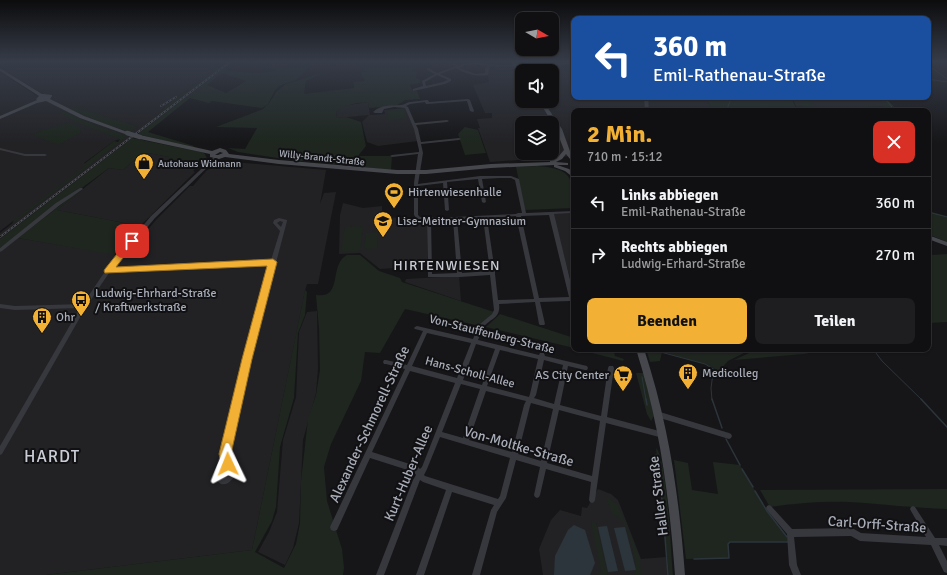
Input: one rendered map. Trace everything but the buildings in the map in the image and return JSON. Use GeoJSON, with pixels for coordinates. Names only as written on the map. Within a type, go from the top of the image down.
{"type":"FeatureCollection","features":[{"type":"Feature","properties":{"kind":"main road"},"geometry":{"type":"LineString","coordinates":[[27,89],[40,98]]}},
{"type":"Feature","properties":{"kind":"main road"},"geometry":{"type":"LineString","coordinates":[[0,118],[40,98],[50,96],[47,99],[56,105],[82,117],[140,137],[214,155]]}},
{"type":"Feature","properties":{"kind":"main road"},"geometry":{"type":"LineString","coordinates":[[543,108],[555,127],[569,161]]}},
{"type":"Feature","properties":{"kind":"main road"},"geometry":{"type":"LineString","coordinates":[[544,108],[559,129],[569,155],[569,161]]}},
{"type":"Feature","properties":{"kind":"main road","name":"Willy-Brandt-Straße"},"geometry":{"type":"LineString","coordinates":[[214,155],[224,150],[226,152],[225,155],[368,170],[417,172],[569,161]]}},
{"type":"Feature","properties":{"kind":"main road"},"geometry":{"type":"LineString","coordinates":[[548,162],[560,158],[565,151]]}},
{"type":"Feature","properties":{"kind":"main road","name":"Willy-Brandt-Straße"},"geometry":{"type":"LineString","coordinates":[[417,172],[477,165],[569,161]]}},
{"type":"Feature","properties":{"kind":"main road"},"geometry":{"type":"LineString","coordinates":[[536,164],[558,166],[571,173]]}},
{"type":"Feature","properties":{"kind":"main road"},"geometry":{"type":"LineString","coordinates":[[931,238],[947,244]]}},
{"type":"Feature","properties":{"kind":"main road","name":"Haller Straße"},"geometry":{"type":"LineString","coordinates":[[641,352],[660,415],[664,435],[673,496],[680,575]]}},
{"type":"Feature","properties":{"kind":"street"},"geometry":{"type":"LineString","coordinates":[[414,90],[418,89]]}},
{"type":"Feature","properties":{"kind":"street"},"geometry":{"type":"LineString","coordinates":[[382,108],[404,106],[409,102],[427,101],[427,103],[468,100],[472,111]]}},
{"type":"Feature","properties":{"kind":"street"},"geometry":{"type":"LineString","coordinates":[[404,106],[414,124],[420,143],[421,153],[416,185],[416,215],[421,218],[455,218],[571,212]]}},
{"type":"Feature","properties":{"kind":"street"},"geometry":{"type":"LineString","coordinates":[[414,124],[447,121]]}},
{"type":"Feature","properties":{"kind":"street"},"geometry":{"type":"LineString","coordinates":[[420,143],[459,139]]}},
{"type":"Feature","properties":{"kind":"street"},"geometry":{"type":"LineString","coordinates":[[0,149],[26,155],[45,155]]}},
{"type":"Feature","properties":{"kind":"street"},"geometry":{"type":"LineString","coordinates":[[392,156],[421,153]]}},
{"type":"Feature","properties":{"kind":"street"},"geometry":{"type":"LineString","coordinates":[[0,452],[84,306],[108,271],[153,217],[214,155]]}},
{"type":"Feature","properties":{"kind":"street"},"geometry":{"type":"LineString","coordinates":[[416,185],[480,177],[516,177],[524,214]]}},
{"type":"Feature","properties":{"kind":"street"},"geometry":{"type":"LineString","coordinates":[[480,177],[484,202]]}},
{"type":"Feature","properties":{"kind":"street"},"geometry":{"type":"LineString","coordinates":[[445,182],[447,210]]}},
{"type":"Feature","properties":{"kind":"street"},"geometry":{"type":"LineString","coordinates":[[0,250],[58,204],[81,189]]}},
{"type":"Feature","properties":{"kind":"street"},"geometry":{"type":"LineString","coordinates":[[551,213],[571,294]]}},
{"type":"Feature","properties":{"kind":"street"},"geometry":{"type":"LineString","coordinates":[[518,214],[542,324]]}},
{"type":"Feature","properties":{"kind":"street"},"geometry":{"type":"LineString","coordinates":[[484,216],[497,302],[571,298]]}},
{"type":"Feature","properties":{"kind":"street"},"geometry":{"type":"LineString","coordinates":[[429,218],[430,276],[493,273]]}},
{"type":"Feature","properties":{"kind":"street"},"geometry":{"type":"LineString","coordinates":[[455,218],[460,275]]}},
{"type":"Feature","properties":{"kind":"street"},"geometry":{"type":"LineString","coordinates":[[225,454],[247,359],[282,230]]}},
{"type":"Feature","properties":{"kind":"street"},"geometry":{"type":"LineString","coordinates":[[108,271],[273,262]]}},
{"type":"Feature","properties":{"kind":"street","name":"Kurt-Huber-Allee"},"geometry":{"type":"LineString","coordinates":[[380,575],[416,480],[424,470],[481,326],[494,315],[497,310],[497,302]]}},
{"type":"Feature","properties":{"kind":"street"},"geometry":{"type":"LineString","coordinates":[[0,306],[15,308],[84,306]]}},
{"type":"Feature","properties":{"kind":"street","name":"Von-Stauffenberg-Straße"},"geometry":{"type":"LineString","coordinates":[[417,328],[542,356],[566,364],[585,368]]}},
{"type":"Feature","properties":{"kind":"street","name":"Alexander-Schmorell-Straße"},"geometry":{"type":"LineString","coordinates":[[334,527],[426,330]]}},
{"type":"Feature","properties":{"kind":"street"},"geometry":{"type":"LineString","coordinates":[[465,442],[498,347]]}},
{"type":"Feature","properties":{"kind":"street"},"geometry":{"type":"LineString","coordinates":[[476,575],[494,510],[503,498],[542,356]]}},
{"type":"Feature","properties":{"kind":"street","name":"Hans-Scholl-Allee"},"geometry":{"type":"LineString","coordinates":[[386,362],[664,435]]}},
{"type":"Feature","properties":{"kind":"street"},"geometry":{"type":"LineString","coordinates":[[537,495],[566,364]]}},
{"type":"Feature","properties":{"kind":"street"},"geometry":{"type":"LineString","coordinates":[[592,500],[611,368]]}},
{"type":"Feature","properties":{"kind":"street"},"geometry":{"type":"LineString","coordinates":[[660,415],[728,436]]}},
{"type":"Feature","properties":{"kind":"street","name":"Von-Moltke-Straße"},"geometry":{"type":"LineString","coordinates":[[438,434],[594,480]]}},
{"type":"Feature","properties":{"kind":"street"},"geometry":{"type":"LineString","coordinates":[[368,454],[416,469],[423,479],[499,503]]}},
{"type":"Feature","properties":{"kind":"street"},"geometry":{"type":"LineString","coordinates":[[420,575],[450,488]]}},
{"type":"Feature","properties":{"kind":"street"},"geometry":{"type":"LineString","coordinates":[[769,508],[790,533],[793,565],[797,575]]}},
{"type":"Feature","properties":{"kind":"street"},"geometry":{"type":"LineString","coordinates":[[913,509],[933,541],[947,569]]}},
{"type":"Feature","properties":{"kind":"street","name":"Carl-Orff-Straße"},"geometry":{"type":"LineString","coordinates":[[790,533],[852,532],[860,537],[947,542]]}},
{"type":"Feature","properties":{"kind":"shaded area"},"geometry":{"type":"Polygon","coordinates":[[[0,89],[26,89],[36,95],[47,97],[34,89],[188,89],[167,105],[153,119],[193,89],[197,89],[140,133],[133,133],[129,136],[133,137],[0,239],[0,233],[124,138],[114,141],[84,163],[87,165],[0,231],[0,89]]]}},
{"type":"Feature","properties":{"kind":"shaded area"},"geometry":{"type":"Polygon","coordinates":[[[188,89],[193,89],[149,122],[167,105],[188,89]]]}},
{"type":"Feature","properties":{"kind":"shaded area"},"geometry":{"type":"Polygon","coordinates":[[[197,89],[216,89],[226,93],[233,89],[277,89],[268,104],[262,108],[212,101],[209,103],[190,98],[148,132],[194,146],[192,148],[138,134],[197,89]]]}},
{"type":"Feature","properties":{"kind":"shaded area"},"geometry":{"type":"Polygon","coordinates":[[[280,89],[305,89],[304,94],[347,89],[412,89],[413,91],[417,91],[420,99],[405,100],[396,106],[369,108],[368,102],[355,103],[343,107],[336,112],[337,118],[346,117],[361,122],[366,146],[358,156],[392,156],[391,170],[291,160],[238,152],[228,148],[245,149],[257,128],[216,127],[263,109],[280,89]]]}},
{"type":"Feature","properties":{"kind":"shaded area"},"geometry":{"type":"Polygon","coordinates":[[[475,89],[515,89],[515,108],[559,108],[559,89],[571,89],[571,100],[707,100],[711,108],[571,108],[571,156],[559,157],[559,116],[515,116],[515,160],[518,160],[490,162],[478,128],[480,128],[477,119],[492,118],[492,113],[485,113],[475,89]]]}},
{"type":"Feature","properties":{"kind":"shaded area"},"geometry":{"type":"Polygon","coordinates":[[[707,100],[792,100],[796,108],[711,108],[707,100]]]}},
{"type":"Feature","properties":{"kind":"shaded area"},"geometry":{"type":"Polygon","coordinates":[[[793,100],[810,100],[815,108],[796,106],[793,100]]]}},
{"type":"Feature","properties":{"kind":"shaded area"},"geometry":{"type":"Polygon","coordinates":[[[810,100],[880,100],[886,107],[870,106],[871,108],[814,108],[810,100]]]}},
{"type":"Feature","properties":{"kind":"shaded area"},"geometry":{"type":"Polygon","coordinates":[[[880,100],[888,100],[895,108],[871,108],[870,106],[885,107],[880,100]]]}},
{"type":"Feature","properties":{"kind":"shaded area"},"geometry":{"type":"Polygon","coordinates":[[[368,102],[370,115],[385,114],[384,110],[405,108],[415,130],[418,141],[378,146],[367,142],[362,122],[369,115],[337,118],[336,112],[343,106],[368,102]]]}},
{"type":"Feature","properties":{"kind":"shaded area"},"geometry":{"type":"Polygon","coordinates":[[[796,106],[814,108],[797,108],[796,106]]]}},
{"type":"Feature","properties":{"kind":"shaded area"},"geometry":{"type":"Polygon","coordinates":[[[69,108],[78,108],[139,127],[128,132],[99,122],[69,108]]]}},
{"type":"Feature","properties":{"kind":"shaded area"},"geometry":{"type":"Polygon","coordinates":[[[404,109],[407,118],[388,121],[387,111],[404,109]]]}},
{"type":"Feature","properties":{"kind":"shaded area"},"geometry":{"type":"Polygon","coordinates":[[[63,111],[102,128],[128,136],[12,224],[14,220],[86,165],[84,164],[114,141],[118,142],[120,139],[73,121],[60,112],[63,111]]]}},
{"type":"Feature","properties":{"kind":"shaded area"},"geometry":{"type":"Polygon","coordinates":[[[69,123],[81,127],[80,133],[59,145],[33,135],[42,130],[69,123]]]}},
{"type":"Feature","properties":{"kind":"shaded area"},"geometry":{"type":"Polygon","coordinates":[[[465,127],[478,130],[486,153],[465,155],[458,134],[465,127]]]}},
{"type":"Feature","properties":{"kind":"shaded area"},"geometry":{"type":"Polygon","coordinates":[[[132,138],[201,152],[205,154],[207,159],[198,169],[191,168],[192,166],[165,162],[170,159],[168,158],[169,157],[148,153],[141,159],[137,158],[123,170],[109,168],[0,248],[0,239],[132,138]]]}},
{"type":"Feature","properties":{"kind":"shaded area"},"geometry":{"type":"Polygon","coordinates":[[[148,153],[170,157],[168,161],[193,166],[192,168],[195,169],[193,171],[195,172],[140,226],[57,210],[109,168],[123,170],[137,158],[142,159],[148,153]]]}},
{"type":"Feature","properties":{"kind":"shaded area"},"geometry":{"type":"Polygon","coordinates":[[[222,161],[326,170],[320,204],[324,193],[336,192],[318,284],[307,284],[305,291],[252,550],[46,575],[0,575],[0,252],[18,238],[125,256],[156,220],[190,186],[193,186],[206,171],[222,161]]]}},
{"type":"Feature","properties":{"kind":"shaded area"},"geometry":{"type":"Polygon","coordinates":[[[516,167],[548,167],[563,172],[571,181],[571,208],[525,210],[516,167]]]}},
{"type":"Feature","properties":{"kind":"shaded area"},"geometry":{"type":"Polygon","coordinates":[[[81,191],[57,210],[140,226],[114,255],[18,238],[71,197],[81,191]]]}},
{"type":"Feature","properties":{"kind":"shaded area","name":"Lise-Meitner-Gymnasium"},"geometry":{"type":"Polygon","coordinates":[[[343,203],[363,208],[382,206],[382,218],[410,217],[410,224],[427,223],[427,266],[380,269],[360,253],[339,254],[340,215],[343,203]]]}},
{"type":"Feature","properties":{"kind":"shaded area"},"geometry":{"type":"Polygon","coordinates":[[[931,212],[947,216],[947,242],[931,235],[931,212]]]}},
{"type":"Feature","properties":{"kind":"shaded area"},"geometry":{"type":"Polygon","coordinates":[[[571,213],[571,283],[553,214],[571,213]]]}},
{"type":"Feature","properties":{"kind":"shaded area"},"geometry":{"type":"Polygon","coordinates":[[[363,226],[360,251],[341,252],[345,227],[363,226]]]}},
{"type":"Feature","properties":{"kind":"shaded area"},"geometry":{"type":"Polygon","coordinates":[[[378,232],[377,248],[364,249],[366,233],[378,232]]]}},
{"type":"Feature","properties":{"kind":"shaded area"},"geometry":{"type":"Polygon","coordinates":[[[931,254],[947,254],[947,322],[931,323],[931,254]]]}},
{"type":"Feature","properties":{"kind":"shaded area"},"geometry":{"type":"Polygon","coordinates":[[[347,255],[360,255],[379,271],[400,278],[402,282],[494,312],[480,326],[405,309],[380,353],[365,352],[361,381],[331,444],[324,467],[327,501],[342,549],[344,568],[343,575],[46,575],[252,550],[305,290],[307,292],[305,315],[298,333],[294,398],[280,447],[276,507],[272,521],[255,552],[284,568],[296,544],[300,523],[301,481],[308,419],[316,395],[320,370],[319,328],[316,295],[325,295],[330,292],[333,287],[338,266],[341,260],[347,255]]]}},
{"type":"Feature","properties":{"kind":"shaded area"},"geometry":{"type":"Polygon","coordinates":[[[459,276],[461,301],[405,282],[406,279],[459,276]]]}},
{"type":"Feature","properties":{"kind":"shaded area"},"geometry":{"type":"Polygon","coordinates":[[[317,311],[318,369],[316,393],[303,440],[299,523],[293,548],[285,565],[258,552],[269,532],[277,512],[283,440],[296,397],[299,332],[307,312],[317,311]]]}},
{"type":"Feature","properties":{"kind":"shaded area"},"geometry":{"type":"Polygon","coordinates":[[[500,314],[571,337],[571,347],[486,327],[500,314]]]}},
{"type":"Feature","properties":{"kind":"shaded area"},"geometry":{"type":"Polygon","coordinates":[[[588,352],[614,352],[615,356],[624,359],[623,361],[588,352]]]}},
{"type":"Feature","properties":{"kind":"shaded area"},"geometry":{"type":"Polygon","coordinates":[[[647,352],[662,352],[660,361],[650,362],[647,352]]]}},
{"type":"Feature","properties":{"kind":"shaded area"},"geometry":{"type":"Polygon","coordinates":[[[662,352],[746,352],[728,361],[719,371],[705,364],[662,352]]]}},
{"type":"Feature","properties":{"kind":"shaded area"},"geometry":{"type":"Polygon","coordinates":[[[751,352],[815,352],[804,354],[734,360],[751,352]]]}},
{"type":"Feature","properties":{"kind":"shaded area"},"geometry":{"type":"Polygon","coordinates":[[[636,373],[644,373],[646,379],[654,416],[651,421],[647,414],[636,373]]]}},
{"type":"Feature","properties":{"kind":"shaded area"},"geometry":{"type":"Polygon","coordinates":[[[656,448],[660,455],[666,487],[673,575],[669,575],[656,448]]]}},
{"type":"Feature","properties":{"kind":"shaded area"},"geometry":{"type":"Polygon","coordinates":[[[674,460],[688,463],[692,490],[718,494],[713,462],[740,465],[767,511],[788,539],[788,542],[730,542],[728,544],[729,558],[686,559],[674,460]]]}},
{"type":"Feature","properties":{"kind":"shaded area"},"geometry":{"type":"Polygon","coordinates":[[[598,489],[611,494],[618,500],[641,559],[666,557],[669,575],[543,575],[539,549],[551,520],[560,510],[581,516],[582,507],[587,508],[598,489]]]}},
{"type":"Feature","properties":{"kind":"shaded area"},"geometry":{"type":"Polygon","coordinates":[[[947,489],[947,509],[849,502],[790,504],[770,507],[760,490],[947,489]]]}},
{"type":"Feature","properties":{"kind":"shaded area"},"geometry":{"type":"Polygon","coordinates":[[[603,494],[618,505],[640,558],[641,575],[634,575],[634,555],[626,529],[620,518],[612,514],[606,497],[603,494]]]}},
{"type":"Feature","properties":{"kind":"shaded area"},"geometry":{"type":"Polygon","coordinates":[[[596,522],[608,575],[599,575],[601,570],[591,523],[596,522]]]}},
{"type":"Feature","properties":{"kind":"shaded area"},"geometry":{"type":"Polygon","coordinates":[[[574,525],[585,530],[595,563],[590,575],[554,575],[555,556],[568,530],[574,525]]]}},
{"type":"Feature","properties":{"kind":"shaded area"},"geometry":{"type":"Polygon","coordinates":[[[607,526],[618,571],[608,572],[598,527],[607,526]]]}},
{"type":"Feature","properties":{"kind":"shaded area"},"geometry":{"type":"Polygon","coordinates":[[[625,527],[636,570],[625,571],[614,528],[625,527]]]}},
{"type":"Feature","properties":{"kind":"waterway"},"geometry":{"type":"LineString","coordinates":[[727,108],[731,100]]}},
{"type":"Feature","properties":{"kind":"waterway"},"geometry":{"type":"LineString","coordinates":[[886,100],[893,108]]}},
{"type":"Feature","properties":{"kind":"waterway"},"geometry":{"type":"LineString","coordinates":[[931,213],[947,217]]}},
{"type":"Feature","properties":{"kind":"waterway"},"geometry":{"type":"LineString","coordinates":[[660,352],[705,364],[715,370]]}},
{"type":"Feature","properties":{"kind":"waterway"},"geometry":{"type":"LineString","coordinates":[[875,352],[882,361],[921,399]]}},
{"type":"Feature","properties":{"kind":"waterway"},"geometry":{"type":"LineString","coordinates":[[712,400],[711,388],[713,373]]}},
{"type":"Feature","properties":{"kind":"waterway"},"geometry":{"type":"LineString","coordinates":[[642,377],[646,400]]}},
{"type":"Feature","properties":{"kind":"waterway"},"geometry":{"type":"LineString","coordinates":[[646,399],[647,405]]}},
{"type":"Feature","properties":{"kind":"waterway"},"geometry":{"type":"LineString","coordinates":[[712,399],[722,428]]}},
{"type":"Feature","properties":{"kind":"waterway"},"geometry":{"type":"LineString","coordinates":[[921,399],[947,427]]}},
{"type":"Feature","properties":{"kind":"waterway"},"geometry":{"type":"LineString","coordinates":[[726,439],[740,465]]}},
{"type":"Feature","properties":{"kind":"waterway"},"geometry":{"type":"LineString","coordinates":[[656,455],[662,500],[668,575]]}},
{"type":"Feature","properties":{"kind":"waterway"},"geometry":{"type":"LineString","coordinates":[[742,469],[753,487]]}},
{"type":"Feature","properties":{"kind":"waterway"},"geometry":{"type":"LineString","coordinates":[[755,491],[767,511],[787,537]]}},
{"type":"Feature","properties":{"kind":"waterway"},"geometry":{"type":"LineString","coordinates":[[694,559],[729,558],[728,544],[730,542],[788,542]]}},
{"type":"Feature","properties":{"kind":"railway"},"geometry":{"type":"LineString","coordinates":[[0,237],[195,89]]}},
{"type":"Feature","properties":{"kind":"railway"},"geometry":{"type":"LineString","coordinates":[[161,106],[176,97]]}},
{"type":"Feature","properties":{"kind":"place","name":"Autohaus Widmann"},"geometry":{"type":"Point","coordinates":[144,180]}},
{"type":"Feature","properties":{"kind":"place","name":"Hirtenwiesenhalle"},"geometry":{"type":"Point","coordinates":[394,209]}},
{"type":"Feature","properties":{"kind":"place","name":"Lise-Meitner-Gymnasium"},"geometry":{"type":"Point","coordinates":[383,238]}},
{"type":"Feature","properties":{"kind":"place","name":"Ludwig-Ehrhard-Straße / Kraftwerkstraße"},"geometry":{"type":"Point","coordinates":[81,317]}},
{"type":"Feature","properties":{"kind":"place","name":"Ohr"},"geometry":{"type":"Point","coordinates":[42,334]}},
{"type":"Feature","properties":{"kind":"place","name":"Medicolleg"},"geometry":{"type":"Point","coordinates":[688,390]}},
{"type":"Feature","properties":{"kind":"place","name":"AS City Center"},"geometry":{"type":"Point","coordinates":[623,392]}},
{"type":"Feature","properties":{"kind":"district","name":"HIRTENWIESEN"},"geometry":{"type":"Point","coordinates":[447,265]}},
{"type":"Feature","properties":{"kind":"district","name":"HARDT"},"geometry":{"type":"Point","coordinates":[52,456]}},
{"type":"Feature","properties":{"kind":"route"},"geometry":{"type":"LineString","coordinates":[[132,241],[108,271],[273,262],[247,359],[225,454],[228,464]]}}]}
